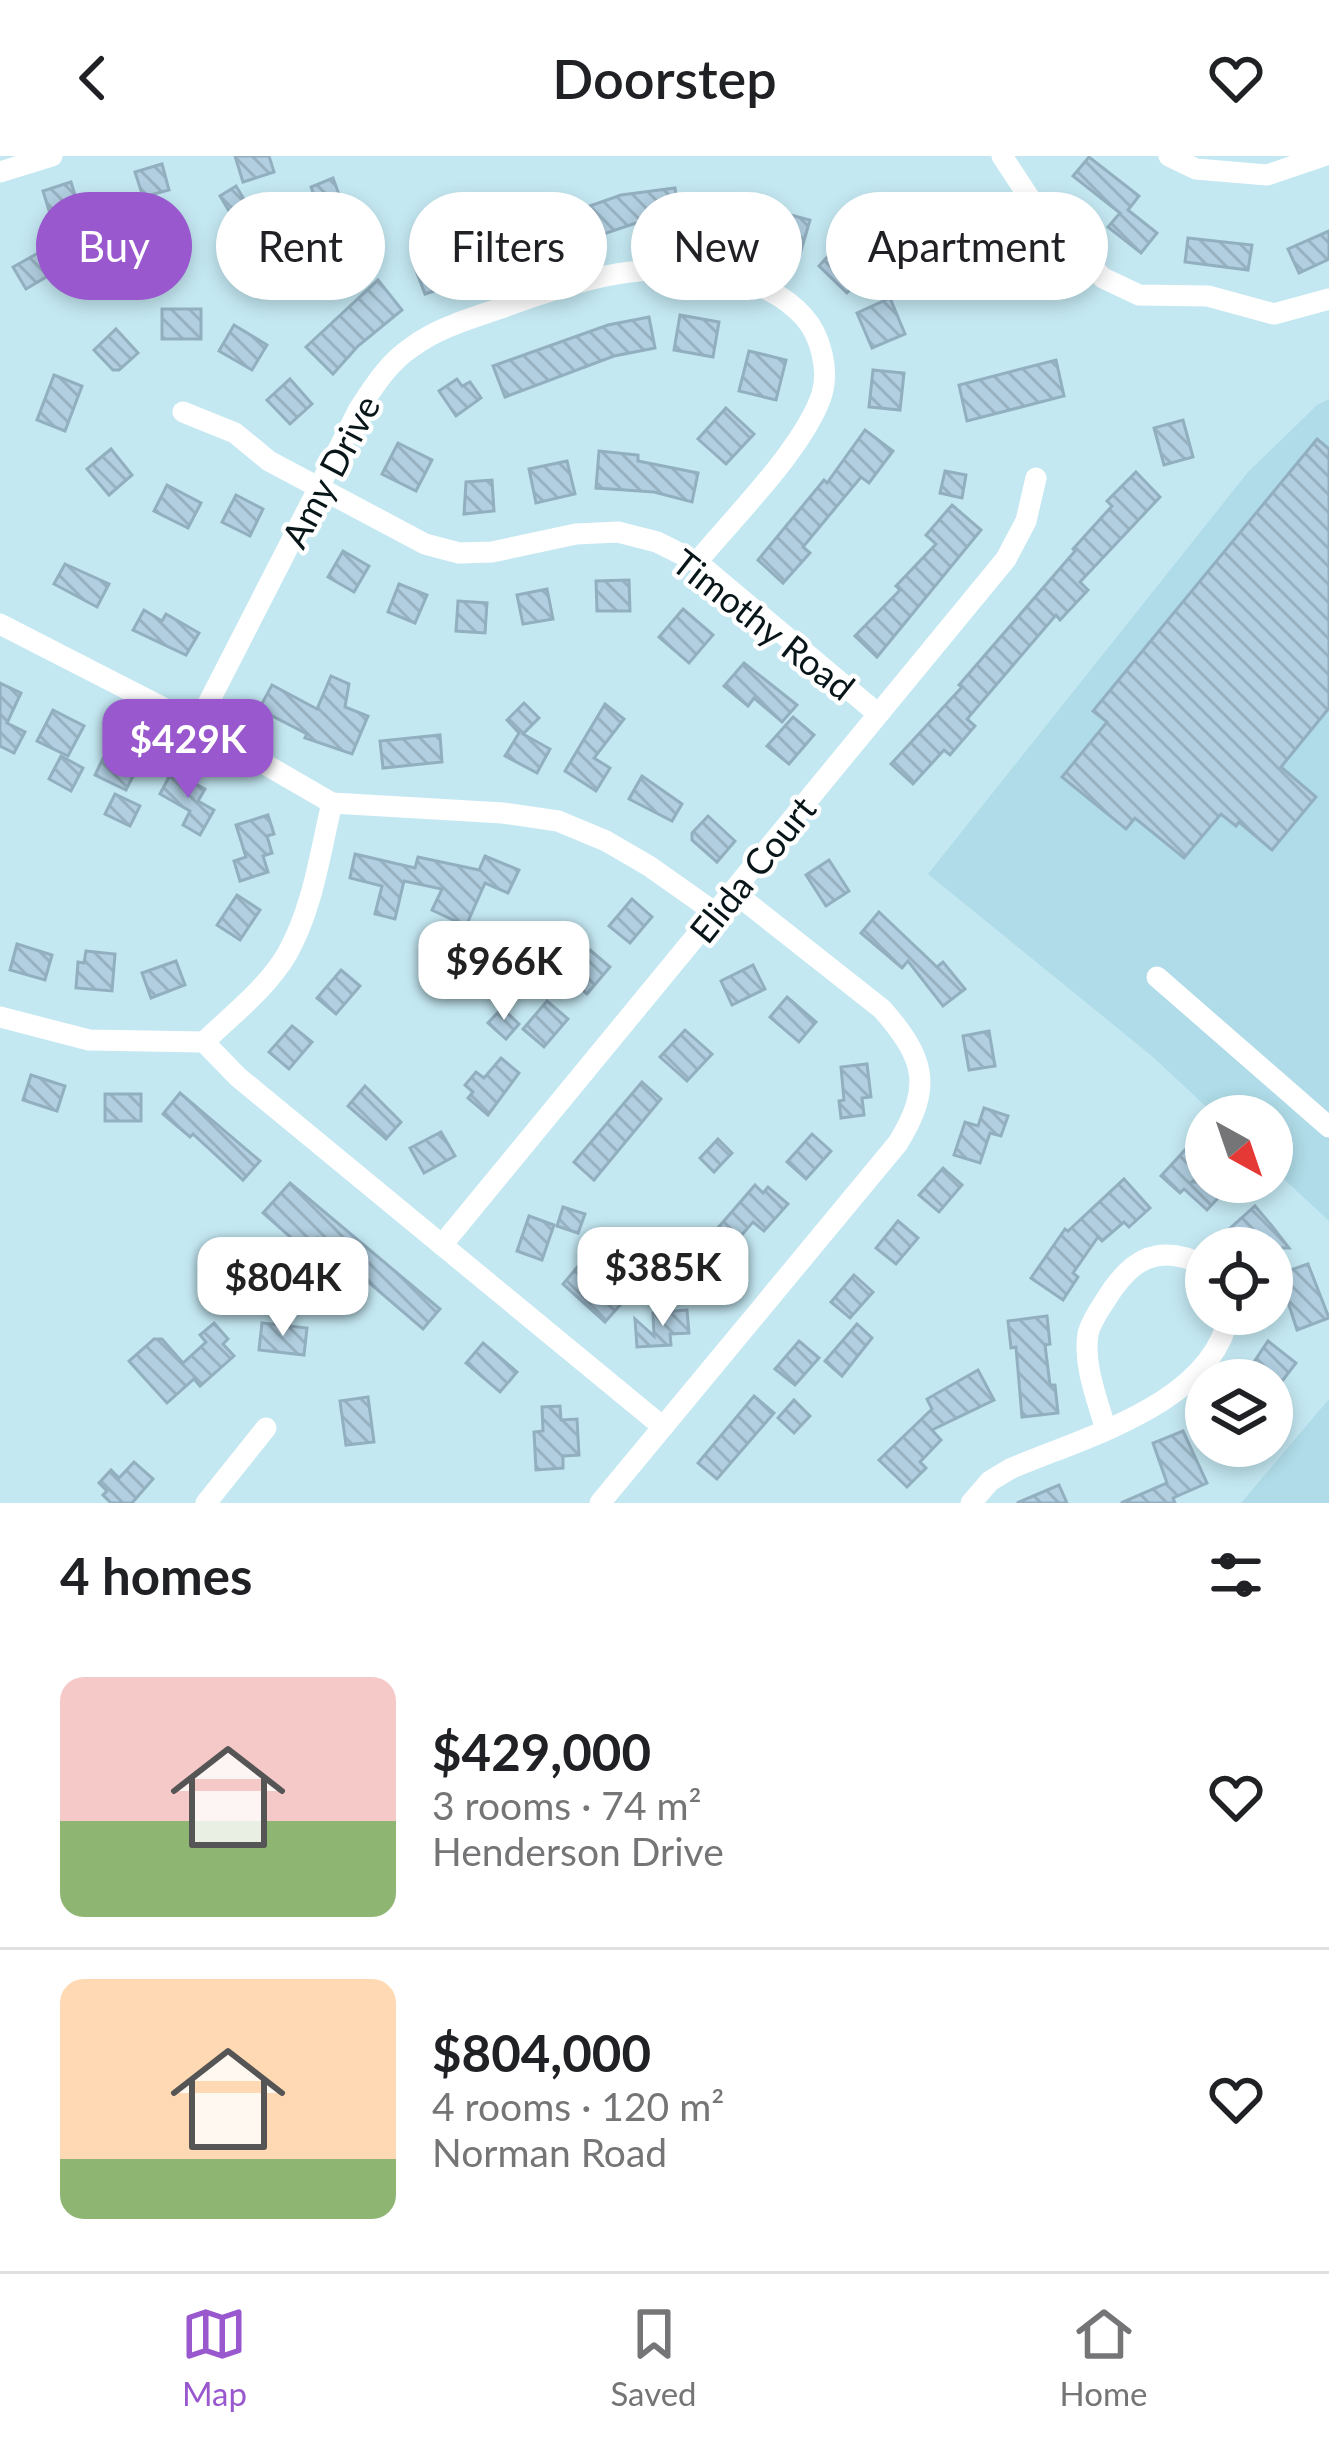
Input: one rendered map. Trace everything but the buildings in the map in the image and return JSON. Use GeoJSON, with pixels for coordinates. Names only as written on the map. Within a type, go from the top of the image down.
{"type":"FeatureCollection","features":[{"type":"Feature","properties":{"kind":"street"},"geometry":{"type":"LineString","coordinates":[[0,172],[52,156]]}},
{"type":"Feature","properties":{"kind":"street"},"geometry":{"type":"LineString","coordinates":[[1002,156],[1040,214],[1103,278],[1139,296],[1208,296],[1274,314],[1329,299]]}},
{"type":"Feature","properties":{"kind":"street"},"geometry":{"type":"LineString","coordinates":[[1169,156],[1196,169],[1267,175],[1323,156]]}},
{"type":"Feature","properties":{"kind":"street","name":"Amy Drive"},"geometry":{"type":"LineString","coordinates":[[197,725],[359,409],[384,371],[428,338],[526,299],[605,275],[654,267],[700,270],[765,287],[790,302],[812,325],[823,355],[824,389],[809,424],[698,562]]}},
{"type":"Feature","properties":{"kind":"street","name":"Timothy Road"},"geometry":{"type":"LineString","coordinates":[[183,412],[235,433],[269,460],[425,544],[459,553],[492,552],[576,534],[618,532],[657,542],[698,562],[877,713]]}},
{"type":"Feature","properties":{"kind":"street","name":"Elida Court"},"geometry":{"type":"LineString","coordinates":[[442,1245],[1006,559],[1026,520],[1036,478]]}},
{"type":"Feature","properties":{"kind":"street"},"geometry":{"type":"LineString","coordinates":[[0,624],[197,725],[332,803],[558,821],[635,857],[717,914]]}},
{"type":"Feature","properties":{"kind":"street"},"geometry":{"type":"LineString","coordinates":[[204,1042],[267,981],[286,955],[306,910],[332,803]]}},
{"type":"Feature","properties":{"kind":"street"},"geometry":{"type":"LineString","coordinates":[[600,1503],[898,1143],[916,1113],[922,1084],[915,1055],[882,1009],[735,893]]}},
{"type":"Feature","properties":{"kind":"street"},"geometry":{"type":"LineString","coordinates":[[1157,977],[1329,1127]]}},
{"type":"Feature","properties":{"kind":"street"},"geometry":{"type":"LineString","coordinates":[[0,1017],[89,1040],[204,1042],[238,1077],[662,1426]]}},
{"type":"Feature","properties":{"kind":"street"},"geometry":{"type":"LineString","coordinates":[[1105,1427],[1088,1364],[1088,1331],[1130,1269],[1148,1257],[1168,1252],[1185,1258]]}},
{"type":"Feature","properties":{"kind":"street"},"geometry":{"type":"LineString","coordinates":[[971,1503],[990,1481],[1010,1468],[1161,1403],[1186,1387],[1226,1335]]}},
{"type":"Feature","properties":{"kind":"street"},"geometry":{"type":"LineString","coordinates":[[206,1503],[266,1428]]}},
{"type":"Feature","properties":{"kind":"shaded area"},"geometry":{"type":"Polygon","coordinates":[[[1329,399],[1329,1221],[1293,1188],[1293,1095],[1194,1095],[928,874],[1248,472],[1329,399]]]}},
{"type":"Feature","properties":{"kind":"shaded area"},"geometry":{"type":"Polygon","coordinates":[[[1329,1399],[1329,1503],[1241,1503],[1271,1467],[1293,1467],[1293,1442],[1329,1399]]]}}]}
